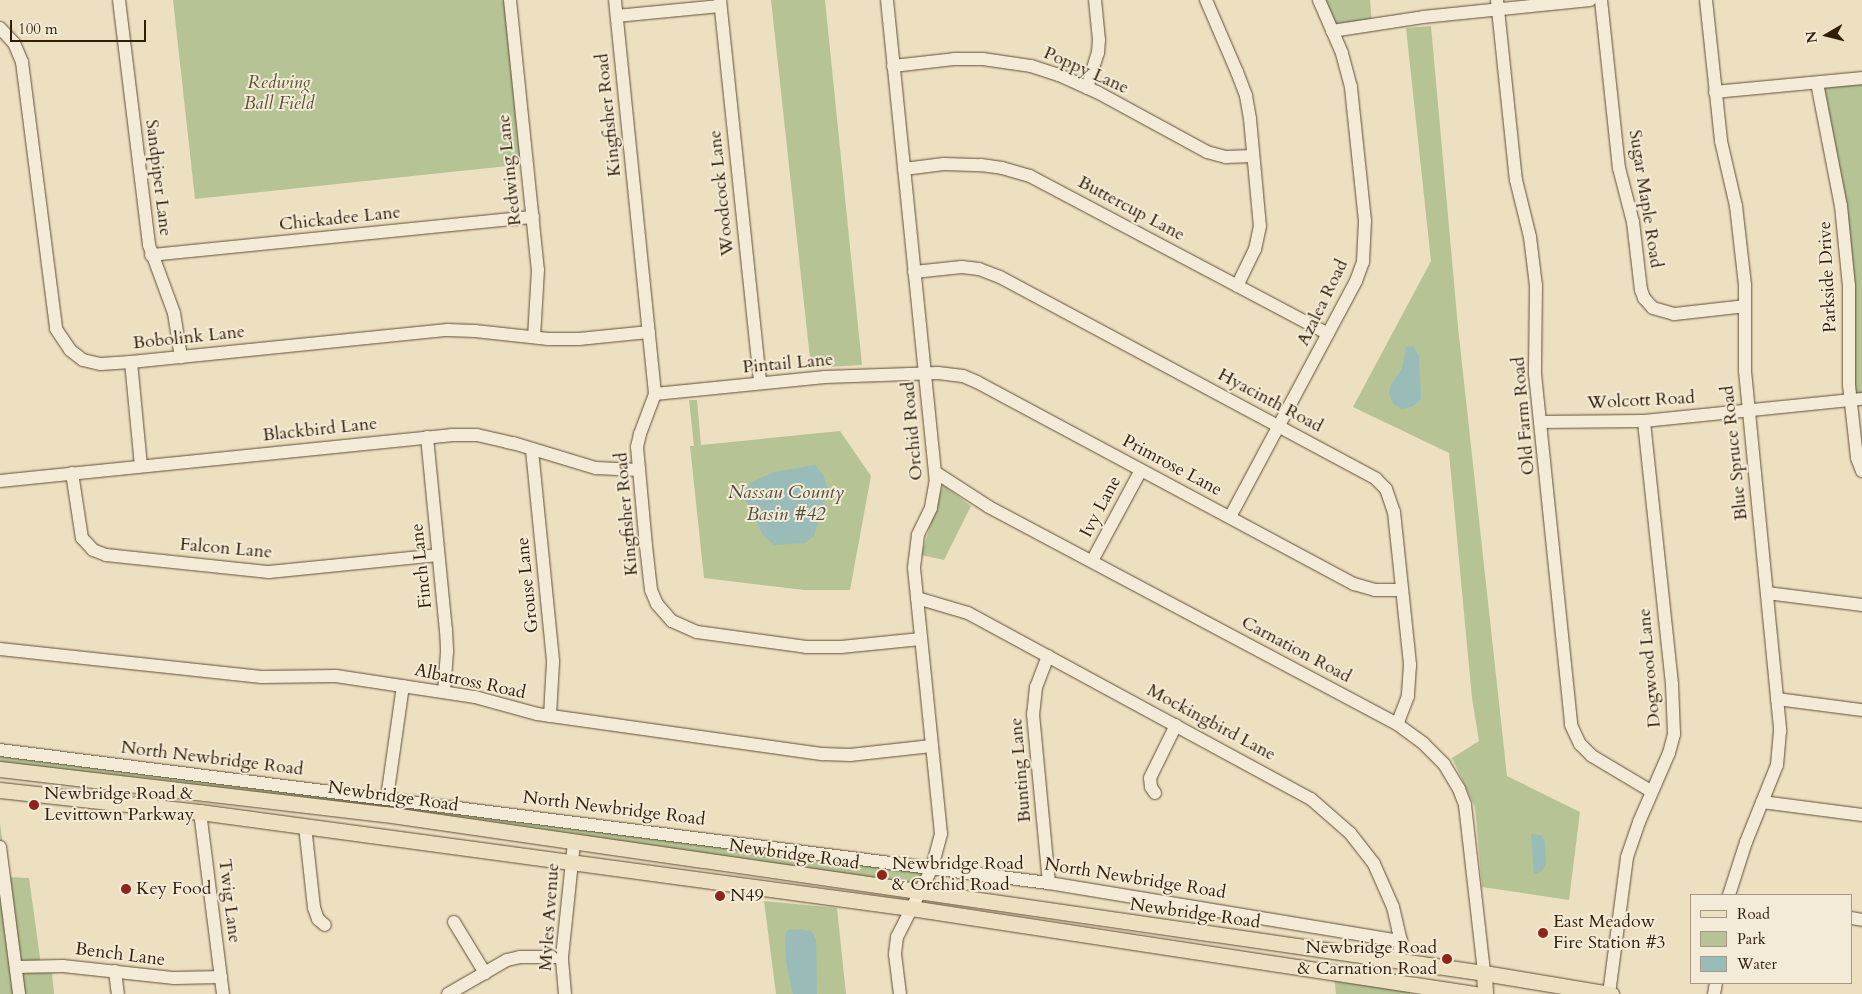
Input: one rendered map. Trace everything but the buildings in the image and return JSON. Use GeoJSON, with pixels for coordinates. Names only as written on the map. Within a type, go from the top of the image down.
{"type":"FeatureCollection","features":[{"type":"Feature","properties":{"kind":"main road","name":"Newbridge Road"},"geometry":{"type":"LineString","coordinates":[[0,768],[385,814],[1210,935],[1484,973],[1610,994]]}},
{"type":"Feature","properties":{"kind":"main road","name":"Newbridge Road"},"geometry":{"type":"LineString","coordinates":[[0,790],[200,812],[911,908],[1474,994]]}},
{"type":"Feature","properties":{"kind":"main road"},"geometry":{"type":"LineString","coordinates":[[1208,954],[1210,935]]}},
{"type":"Feature","properties":{"kind":"main road"},"geometry":{"type":"LineString","coordinates":[[1484,973],[1486,994]]}},
{"type":"Feature","properties":{"kind":"street","name":"Sandpiper Lane"},"geometry":{"type":"LineString","coordinates":[[119,0],[151,255],[174,313],[181,357]]}},
{"type":"Feature","properties":{"kind":"street","name":"Redwing Lane"},"geometry":{"type":"LineString","coordinates":[[510,0],[538,270],[534,337]]}},
{"type":"Feature","properties":{"kind":"street","name":"Kingfisher Road"},"geometry":{"type":"LineString","coordinates":[[615,0],[655,394],[637,447],[651,590],[657,604],[672,621],[697,632],[806,647],[841,648],[921,639]]}},
{"type":"Feature","properties":{"kind":"street","name":"Orchid Road"},"geometry":{"type":"LineString","coordinates":[[886,0],[935,472],[935,492],[915,550],[914,568],[941,834],[932,868],[918,892],[897,937],[895,954],[900,994]]}},
{"type":"Feature","properties":{"kind":"street"},"geometry":{"type":"LineString","coordinates":[[1087,88],[1098,54],[1100,40],[1095,0]]}},
{"type":"Feature","properties":{"kind":"street"},"geometry":{"type":"LineString","coordinates":[[1206,0],[1246,96],[1253,156],[1260,226],[1255,249],[1237,286]]}},
{"type":"Feature","properties":{"kind":"street","name":"Azalea Road"},"geometry":{"type":"LineString","coordinates":[[1230,517],[1356,281],[1363,262],[1366,241],[1351,87],[1342,53],[1319,0]]}},
{"type":"Feature","properties":{"kind":"street"},"geometry":{"type":"LineString","coordinates":[[1332,31],[1498,5],[1590,0]]}},
{"type":"Feature","properties":{"kind":"street","name":"Sugar Maple Road"},"geometry":{"type":"LineString","coordinates":[[1601,0],[1619,168],[1633,222],[1641,290],[1644,298],[1653,308],[1674,314],[1745,306]]}},
{"type":"Feature","properties":{"kind":"street","name":"Blue Spruce Road"},"geometry":{"type":"LineString","coordinates":[[1706,0],[1721,141],[1736,206],[1745,285],[1745,371],[1748,411],[1780,731],[1777,765],[1743,849],[1729,894]]}},
{"type":"Feature","properties":{"kind":"street"},"geometry":{"type":"LineString","coordinates":[[617,16],[720,3]]}},
{"type":"Feature","properties":{"kind":"street","name":"Woodcock Lane"},"geometry":{"type":"LineString","coordinates":[[720,3],[760,383]]}},
{"type":"Feature","properties":{"kind":"street","name":"Old Farm Road"},"geometry":{"type":"LineString","coordinates":[[1498,5],[1516,180],[1530,237],[1536,286],[1535,374],[1571,724],[1580,744],[1592,756],[1651,791]]}},
{"type":"Feature","properties":{"kind":"street","name":"Bobolink Lane"},"geometry":{"type":"LineString","coordinates":[[0,28],[14,43],[22,62],[56,329],[70,350],[83,360],[100,364],[131,362],[446,330],[580,339],[649,332]]}},
{"type":"Feature","properties":{"kind":"street","name":"Poppy Lane"},"geometry":{"type":"LineString","coordinates":[[893,66],[954,59],[1012,62],[1059,75],[1207,152],[1226,158],[1253,156]]}},
{"type":"Feature","properties":{"kind":"street"},"geometry":{"type":"LineString","coordinates":[[1715,92],[1862,78]]}},
{"type":"Feature","properties":{"kind":"street","name":"Parkside Drive"},"geometry":{"type":"LineString","coordinates":[[1816,83],[1842,206],[1849,286],[1858,458],[1862,471]]}},
{"type":"Feature","properties":{"kind":"street","name":"Buttercup Lane"},"geometry":{"type":"LineString","coordinates":[[904,169],[944,164],[981,164],[1030,176],[1328,334]]}},
{"type":"Feature","properties":{"kind":"street","name":"Chickadee Lane"},"geometry":{"type":"LineString","coordinates":[[151,255],[533,217]]}},
{"type":"Feature","properties":{"kind":"street","name":"Hyacinth Road"},"geometry":{"type":"LineString","coordinates":[[914,272],[962,268],[979,269],[1000,277],[1366,472],[1386,490],[1394,512],[1410,674],[1406,704],[1397,724]]}},
{"type":"Feature","properties":{"kind":"street"},"geometry":{"type":"LineString","coordinates":[[131,362],[141,466]]}},
{"type":"Feature","properties":{"kind":"street","name":"Pintail Lane"},"geometry":{"type":"LineString","coordinates":[[655,394],[825,377],[925,373]]}},
{"type":"Feature","properties":{"kind":"street","name":"Primrose Lane"},"geometry":{"type":"LineString","coordinates":[[925,373],[954,374],[977,382],[1354,584],[1375,590],[1402,590]]}},
{"type":"Feature","properties":{"kind":"street","name":"Wolcott Road"},"geometry":{"type":"LineString","coordinates":[[1540,422],[1644,421],[1856,400]]}},
{"type":"Feature","properties":{"kind":"street","name":"Dogwood Lane"},"geometry":{"type":"LineString","coordinates":[[1610,994],[1627,857],[1651,791],[1669,753],[1674,721],[1644,421]]}},
{"type":"Feature","properties":{"kind":"street","name":"Blackbird Lane"},"geometry":{"type":"LineString","coordinates":[[0,481],[427,437],[477,435],[513,443],[596,468],[639,470]]}},
{"type":"Feature","properties":{"kind":"street","name":"Finch Lane"},"geometry":{"type":"LineString","coordinates":[[427,437],[447,652],[444,692]]}},
{"type":"Feature","properties":{"kind":"street","name":"Grouse Lane"},"geometry":{"type":"LineString","coordinates":[[532,450],[553,662],[550,716]]}},
{"type":"Feature","properties":{"kind":"street","name":"Ivy Lane"},"geometry":{"type":"LineString","coordinates":[[1092,561],[1141,470]]}},
{"type":"Feature","properties":{"kind":"street","name":"Carnation Road"},"geometry":{"type":"LineString","coordinates":[[935,472],[989,507],[1397,724],[1423,743],[1444,764],[1459,789],[1465,805],[1484,973]]}},
{"type":"Feature","properties":{"kind":"street","name":"Falcon Lane"},"geometry":{"type":"LineString","coordinates":[[72,473],[82,538],[93,550],[106,554],[269,572],[438,555]]}},
{"type":"Feature","properties":{"kind":"street"},"geometry":{"type":"LineString","coordinates":[[1766,593],[1862,605]]}},
{"type":"Feature","properties":{"kind":"street","name":"Mockingbird Lane"},"geometry":{"type":"LineString","coordinates":[[917,598],[968,614],[1281,780],[1334,816],[1374,864],[1393,907],[1400,941],[1398,962]]}},
{"type":"Feature","properties":{"kind":"street","name":"Albatross Road"},"geometry":{"type":"LineString","coordinates":[[0,649],[262,677],[336,676],[444,692],[550,716],[822,754],[850,755],[932,746]]}},
{"type":"Feature","properties":{"kind":"street","name":"Bunting Lane"},"geometry":{"type":"LineString","coordinates":[[1048,656],[1036,687],[1033,714],[1050,883]]}},
{"type":"Feature","properties":{"kind":"street"},"geometry":{"type":"LineString","coordinates":[[387,798],[403,686]]}},
{"type":"Feature","properties":{"kind":"street"},"geometry":{"type":"LineString","coordinates":[[1777,699],[1862,710]]}},
{"type":"Feature","properties":{"kind":"street"},"geometry":{"type":"LineString","coordinates":[[1155,794],[1151,787],[1150,778],[1176,725]]}},
{"type":"Feature","properties":{"kind":"street","name":"North Newbridge Road"},"geometry":{"type":"LineString","coordinates":[[0,750],[1050,883],[1400,941]]}},
{"type":"Feature","properties":{"kind":"street"},"geometry":{"type":"LineString","coordinates":[[1762,802],[1862,815]]}},
{"type":"Feature","properties":{"kind":"street","name":"Twig Lane"},"geometry":{"type":"LineString","coordinates":[[200,812],[223,994]]}},
{"type":"Feature","properties":{"kind":"street"},"geometry":{"type":"LineString","coordinates":[[304,826],[314,908],[318,918],[326,925]]}},
{"type":"Feature","properties":{"kind":"street","name":"Myles Avenue"},"geometry":{"type":"LineString","coordinates":[[566,994],[562,957],[574,842]]}},
{"type":"Feature","properties":{"kind":"street"},"geometry":{"type":"LineString","coordinates":[[0,847],[4,910],[16,968],[19,994]]}},
{"type":"Feature","properties":{"kind":"street"},"geometry":{"type":"LineString","coordinates":[[454,922],[485,973]]}},
{"type":"Feature","properties":{"kind":"street"},"geometry":{"type":"LineString","coordinates":[[448,994],[512,958],[562,957]]}},
{"type":"Feature","properties":{"kind":"street","name":"Bench Lane"},"geometry":{"type":"LineString","coordinates":[[16,968],[63,966],[174,978],[221,977]]}},
{"type":"Feature","properties":{"kind":"street"},"geometry":{"type":"LineString","coordinates":[[115,972],[118,994]]}},
{"type":"Feature","properties":{"kind":"green space","name":"Redwing Ball Field"},"geometry":{"type":"Polygon","coordinates":[[[173,0],[509,0],[526,164],[195,199],[173,0]]]}},
{"type":"Feature","properties":{"kind":"green space"},"geometry":{"type":"Polygon","coordinates":[[[771,0],[825,0],[862,365],[811,368],[771,0]]]}},
{"type":"Feature","properties":{"kind":"green space"},"geometry":{"type":"Polygon","coordinates":[[[1319,0],[1370,0],[1372,24],[1332,31],[1319,0]]]}},
{"type":"Feature","properties":{"kind":"green space"},"geometry":{"type":"Polygon","coordinates":[[[1431,26],[1458,327],[1507,776],[1580,812],[1569,900],[1482,887],[1475,807],[1452,758],[1479,741],[1472,698],[1449,453],[1353,407],[1431,261],[1406,28],[1431,26]]]}},
{"type":"Feature","properties":{"kind":"green space"},"geometry":{"type":"Polygon","coordinates":[[[1862,78],[1862,400],[1852,401],[1850,285],[1817,83],[1862,78]]]}},
{"type":"Feature","properties":{"kind":"green space"},"geometry":{"type":"Polygon","coordinates":[[[689,400],[697,400],[701,445],[840,431],[871,476],[850,590],[804,590],[704,578],[690,446],[694,446],[689,400]]]}},
{"type":"Feature","properties":{"kind":"green space"},"geometry":{"type":"Polygon","coordinates":[[[943,485],[971,506],[944,560],[921,555],[943,485]]]}},
{"type":"Feature","properties":{"kind":"green space"},"geometry":{"type":"Polygon","coordinates":[[[0,752],[929,870],[918,888],[0,766],[0,752]]]}},
{"type":"Feature","properties":{"kind":"green space"},"geometry":{"type":"Polygon","coordinates":[[[0,823],[7,877],[29,878],[42,972],[52,973],[54,994],[0,994],[0,823]]]}},
{"type":"Feature","properties":{"kind":"green space"},"geometry":{"type":"Polygon","coordinates":[[[764,901],[837,908],[846,994],[776,994],[764,901]]]}},
{"type":"Feature","properties":{"kind":"green space"},"geometry":{"type":"Polygon","coordinates":[[[1334,976],[1410,987],[1410,994],[1336,994],[1334,976]]]}},
{"type":"Feature","properties":{"kind":"water"},"geometry":{"type":"Polygon","coordinates":[[[1413,346],[1419,356],[1421,399],[1414,406],[1402,409],[1393,404],[1389,393],[1391,385],[1402,368],[1406,347],[1413,346]]]}},
{"type":"Feature","properties":{"kind":"water","name":"Nassau County Basin #42"},"geometry":{"type":"Polygon","coordinates":[[[815,465],[823,475],[828,488],[814,536],[805,543],[774,545],[763,535],[742,494],[752,482],[774,472],[815,465]]]}},
{"type":"Feature","properties":{"kind":"water"},"geometry":{"type":"Polygon","coordinates":[[[1531,834],[1540,835],[1545,841],[1546,863],[1542,871],[1534,874],[1531,834]]]}},
{"type":"Feature","properties":{"kind":"water"},"geometry":{"type":"Polygon","coordinates":[[[788,930],[811,931],[816,939],[817,994],[793,994],[792,992],[786,961],[785,935],[788,930]]]}},
{"type":"Feature","properties":{"kind":"place","name":"Newbridge Road & Levittown Parkway"},"geometry":{"type":"Point","coordinates":[34,805]}},
{"type":"Feature","properties":{"kind":"place","name":"Newbridge Road & Orchid Road"},"geometry":{"type":"Point","coordinates":[882,875]}},
{"type":"Feature","properties":{"kind":"place","name":"Key Food"},"geometry":{"type":"Point","coordinates":[126,889]}},
{"type":"Feature","properties":{"kind":"place","name":"N49"},"geometry":{"type":"Point","coordinates":[720,896]}},
{"type":"Feature","properties":{"kind":"place","name":"East Meadow Fire Station #3"},"geometry":{"type":"Point","coordinates":[1543,933]}},
{"type":"Feature","properties":{"kind":"place","name":"Newbridge Road & Carnation Road"},"geometry":{"type":"Point","coordinates":[1447,959]}}]}
